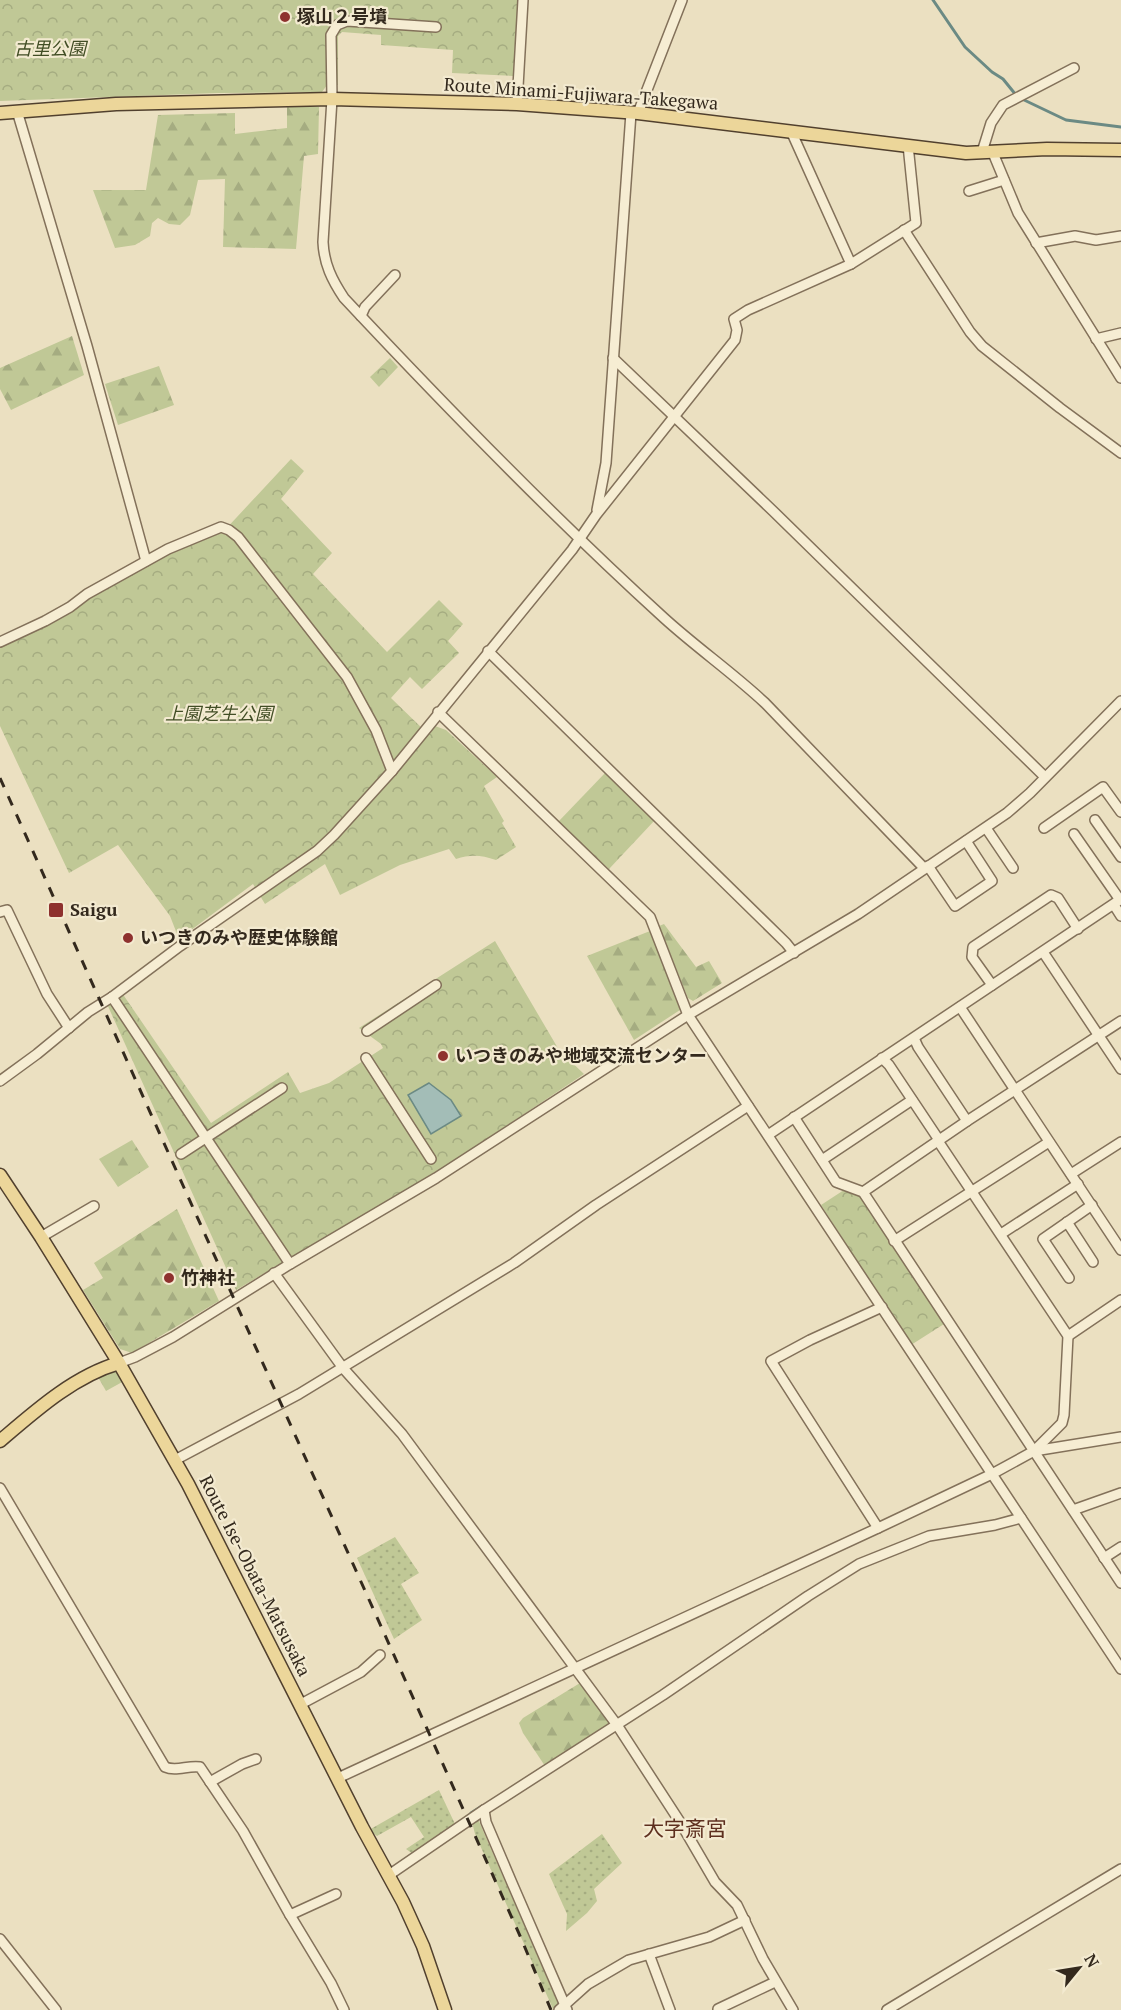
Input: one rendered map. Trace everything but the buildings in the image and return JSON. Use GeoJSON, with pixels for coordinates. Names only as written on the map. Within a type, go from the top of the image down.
{"type":"FeatureCollection","features":[{"type":"Feature","properties":{"kind":"main road","name":"Route Minami-Fujiwara-Takegawa"},"geometry":{"type":"LineString","coordinates":[[0,113],[117,104],[332,99],[518,104],[634,113],[966,153],[1047,149],[1121,150]]}},
{"type":"Feature","properties":{"kind":"main road","name":"Route Ise-Obata-Matsusaka"},"geometry":{"type":"LineString","coordinates":[[0,1175],[119,1363],[175,1460],[389,1875],[423,1946],[445,2010]]}},
{"type":"Feature","properties":{"kind":"main road"},"geometry":{"type":"LineString","coordinates":[[0,1440],[87,1376],[119,1363]]}},
{"type":"Feature","properties":{"kind":"street"},"geometry":{"type":"LineString","coordinates":[[518,104],[523,0]]}},
{"type":"Feature","properties":{"kind":"street"},"geometry":{"type":"LineString","coordinates":[[596,515],[606,464],[634,113],[682,0]]}},
{"type":"Feature","properties":{"kind":"street"},"geometry":{"type":"LineString","coordinates":[[436,27],[342,22],[331,35],[332,99],[323,228],[326,266],[334,283],[344,298],[456,416],[579,537],[665,619],[765,703],[926,867],[955,906],[992,881],[966,841]]}},
{"type":"Feature","properties":{"kind":"street"},"geometry":{"type":"LineString","coordinates":[[1074,68],[1003,105],[991,123],[987,152],[1004,180],[1018,213],[1121,378]]}},
{"type":"Feature","properties":{"kind":"street"},"geometry":{"type":"LineString","coordinates":[[17,111],[87,346],[146,561]]}},
{"type":"Feature","properties":{"kind":"street"},"geometry":{"type":"LineString","coordinates":[[791,131],[851,264]]}},
{"type":"Feature","properties":{"kind":"street"},"geometry":{"type":"LineString","coordinates":[[0,1081],[88,1012],[317,850],[349,819],[392,771],[572,550],[596,515],[735,340],[737,330],[734,318],[851,264],[916,223],[908,146]]}},
{"type":"Feature","properties":{"kind":"street"},"geometry":{"type":"LineString","coordinates":[[969,191],[1004,180]]}},
{"type":"Feature","properties":{"kind":"street"},"geometry":{"type":"LineString","coordinates":[[904,230],[970,332],[982,346],[1121,453]]}},
{"type":"Feature","properties":{"kind":"street"},"geometry":{"type":"LineString","coordinates":[[1036,243],[1075,236],[1096,240],[1121,236]]}},
{"type":"Feature","properties":{"kind":"street"},"geometry":{"type":"LineString","coordinates":[[361,316],[365,307],[394,275]]}},
{"type":"Feature","properties":{"kind":"street"},"geometry":{"type":"LineString","coordinates":[[1096,339],[1121,333]]}},
{"type":"Feature","properties":{"kind":"street"},"geometry":{"type":"LineString","coordinates":[[613,358],[1046,777]]}},
{"type":"Feature","properties":{"kind":"street"},"geometry":{"type":"LineString","coordinates":[[0,642],[53,616],[87,594],[168,549],[221,527],[238,537],[347,677],[376,730],[392,771]]}},
{"type":"Feature","properties":{"kind":"street"},"geometry":{"type":"LineString","coordinates":[[488,651],[794,953]]}},
{"type":"Feature","properties":{"kind":"street"},"geometry":{"type":"LineString","coordinates":[[119,1363],[135,1358],[173,1337],[274,1273],[436,1178],[688,1015],[858,914],[986,828],[1022,801],[1121,701]]}},
{"type":"Feature","properties":{"kind":"street"},"geometry":{"type":"LineString","coordinates":[[438,712],[650,917],[688,1015],[1121,1669]]}},
{"type":"Feature","properties":{"kind":"street"},"geometry":{"type":"LineString","coordinates":[[1044,828],[1103,787],[1119,805]]}},
{"type":"Feature","properties":{"kind":"street"},"geometry":{"type":"LineString","coordinates":[[1095,820],[1121,857]]}},
{"type":"Feature","properties":{"kind":"street"},"geometry":{"type":"LineString","coordinates":[[986,828],[1013,868]]}},
{"type":"Feature","properties":{"kind":"street"},"geometry":{"type":"LineString","coordinates":[[1074,834],[1118,901],[1121,916]]}},
{"type":"Feature","properties":{"kind":"street"},"geometry":{"type":"LineString","coordinates":[[992,985],[972,957],[974,947],[1051,896],[1058,898],[1078,928]]}},
{"type":"Feature","properties":{"kind":"street"},"geometry":{"type":"LineString","coordinates":[[768,1135],[1118,901]]}},
{"type":"Feature","properties":{"kind":"street"},"geometry":{"type":"LineString","coordinates":[[0,912],[7,910],[46,994],[69,1028]]}},
{"type":"Feature","properties":{"kind":"street"},"geometry":{"type":"LineString","coordinates":[[1043,952],[1121,1070]]}},
{"type":"Feature","properties":{"kind":"street"},"geometry":{"type":"LineString","coordinates":[[367,1031],[436,985]]}},
{"type":"Feature","properties":{"kind":"street"},"geometry":{"type":"LineString","coordinates":[[112,997],[290,1264]]}},
{"type":"Feature","properties":{"kind":"street"},"geometry":{"type":"LineString","coordinates":[[960,1007],[1121,1250]]}},
{"type":"Feature","properties":{"kind":"street"},"geometry":{"type":"LineString","coordinates":[[863,1192],[1121,1021]]}},
{"type":"Feature","properties":{"kind":"street"},"geometry":{"type":"LineString","coordinates":[[914,1038],[967,1121]]}},
{"type":"Feature","properties":{"kind":"street"},"geometry":{"type":"LineString","coordinates":[[366,1058],[431,1159]]}},
{"type":"Feature","properties":{"kind":"street"},"geometry":{"type":"LineString","coordinates":[[338,1778],[992,1474],[1034,1451],[1062,1423],[1068,1336],[890,1065],[882,1058]]}},
{"type":"Feature","properties":{"kind":"street"},"geometry":{"type":"LineString","coordinates":[[181,1154],[282,1088]]}},
{"type":"Feature","properties":{"kind":"street"},"geometry":{"type":"LineString","coordinates":[[822,1160],[912,1100]]}},
{"type":"Feature","properties":{"kind":"street"},"geometry":{"type":"LineString","coordinates":[[175,1460],[299,1394],[514,1263],[596,1205],[748,1106]]}},
{"type":"Feature","properties":{"kind":"street"},"geometry":{"type":"LineString","coordinates":[[794,1117],[836,1182],[863,1192],[1121,1583]]}},
{"type":"Feature","properties":{"kind":"street"},"geometry":{"type":"LineString","coordinates":[[894,1241],[1049,1142]]}},
{"type":"Feature","properties":{"kind":"street"},"geometry":{"type":"LineString","coordinates":[[1071,1174],[1121,1142]]}},
{"type":"Feature","properties":{"kind":"street"},"geometry":{"type":"LineString","coordinates":[[1001,1234],[1078,1184]]}},
{"type":"Feature","properties":{"kind":"street"},"geometry":{"type":"LineString","coordinates":[[1070,1278],[1043,1239],[1092,1205]]}},
{"type":"Feature","properties":{"kind":"street"},"geometry":{"type":"LineString","coordinates":[[41,1237],[94,1206]]}},
{"type":"Feature","properties":{"kind":"street"},"geometry":{"type":"LineString","coordinates":[[1067,1222],[1094,1262]]}},
{"type":"Feature","properties":{"kind":"street"},"geometry":{"type":"LineString","coordinates":[[274,1273],[343,1368],[402,1434],[618,1725],[715,1882],[737,1905],[775,1982],[793,2010]]}},
{"type":"Feature","properties":{"kind":"street"},"geometry":{"type":"LineString","coordinates":[[1068,1336],[1121,1300]]}},
{"type":"Feature","properties":{"kind":"street"},"geometry":{"type":"LineString","coordinates":[[878,1528],[771,1361],[810,1340],[882,1307]]}},
{"type":"Feature","properties":{"kind":"street"},"geometry":{"type":"LineString","coordinates":[[1034,1451],[1121,1437]]}},
{"type":"Feature","properties":{"kind":"street"},"geometry":{"type":"LineString","coordinates":[[0,1488],[165,1767],[171,1770],[200,1767],[243,1831],[322,1967],[344,2010]]}},
{"type":"Feature","properties":{"kind":"street"},"geometry":{"type":"LineString","coordinates":[[1073,1510],[1121,1492]]}},
{"type":"Feature","properties":{"kind":"street"},"geometry":{"type":"LineString","coordinates":[[389,1875],[484,1810],[618,1725],[808,1596],[864,1562],[929,1536],[995,1525],[1021,1518]]}},
{"type":"Feature","properties":{"kind":"street"},"geometry":{"type":"LineString","coordinates":[[1104,1558],[1121,1547]]}},
{"type":"Feature","properties":{"kind":"street"},"geometry":{"type":"LineString","coordinates":[[300,1704],[361,1672],[380,1655]]}},
{"type":"Feature","properties":{"kind":"street"},"geometry":{"type":"LineString","coordinates":[[210,1782],[256,1759]]}},
{"type":"Feature","properties":{"kind":"street"},"geometry":{"type":"LineString","coordinates":[[484,1810],[564,2009],[588,1984],[629,1960],[708,1937],[745,1920]]}},
{"type":"Feature","properties":{"kind":"street"},"geometry":{"type":"LineString","coordinates":[[887,2010],[1121,1869]]}},
{"type":"Feature","properties":{"kind":"street"},"geometry":{"type":"LineString","coordinates":[[290,1915],[336,1894]]}},
{"type":"Feature","properties":{"kind":"street"},"geometry":{"type":"LineString","coordinates":[[0,1939],[56,2010]]}},
{"type":"Feature","properties":{"kind":"street"},"geometry":{"type":"LineString","coordinates":[[649,1954],[670,2010]]}},
{"type":"Feature","properties":{"kind":"street"},"geometry":{"type":"LineString","coordinates":[[717,2010],[775,1982]]}},
{"type":"Feature","properties":{"kind":"green space","name":"古里公園"},"geometry":{"type":"Polygon","coordinates":[[[0,0],[518,0],[513,76],[452,73],[453,50],[381,45],[381,35],[342,32],[338,36],[338,85],[327,85],[322,92],[218,93],[0,101],[0,0]]]}},
{"type":"Feature","properties":{"kind":"green space"},"geometry":{"type":"Polygon","coordinates":[[[287,106],[319,107],[318,154],[304,156],[296,249],[223,247],[225,179],[198,180],[190,215],[180,225],[169,224],[158,218],[152,223],[150,236],[135,245],[115,248],[93,190],[146,190],[158,115],[235,113],[235,134],[287,128],[287,106]]]}},
{"type":"Feature","properties":{"kind":"green space"},"geometry":{"type":"Polygon","coordinates":[[[72,336],[84,375],[11,410],[0,389],[0,368],[72,336]]]}},
{"type":"Feature","properties":{"kind":"green space"},"geometry":{"type":"Polygon","coordinates":[[[390,358],[398,367],[379,387],[370,377],[390,358]]]}},
{"type":"Feature","properties":{"kind":"green space"},"geometry":{"type":"Polygon","coordinates":[[[159,366],[174,405],[118,425],[105,384],[159,366]]]}},
{"type":"Feature","properties":{"kind":"green space","name":"上園芝生公園"},"geometry":{"type":"Polygon","coordinates":[[[291,459],[304,471],[281,499],[332,553],[313,574],[387,652],[439,600],[463,624],[448,641],[459,653],[422,689],[410,677],[391,698],[426,732],[435,726],[446,730],[497,777],[484,786],[516,847],[496,860],[476,856],[456,859],[449,849],[400,865],[340,895],[325,864],[265,904],[253,884],[179,939],[170,916],[118,845],[69,873],[0,726],[0,645],[169,553],[223,532],[291,459]]]}},
{"type":"Feature","properties":{"kind":"green space"},"geometry":{"type":"Polygon","coordinates":[[[606,772],[655,820],[609,869],[558,822],[606,772]]]}},
{"type":"Feature","properties":{"kind":"green space"},"geometry":{"type":"Polygon","coordinates":[[[664,924],[696,967],[709,961],[722,983],[693,1001],[688,998],[659,926],[664,924]]]}},
{"type":"Feature","properties":{"kind":"green space"},"geometry":{"type":"Polygon","coordinates":[[[650,931],[680,1010],[634,1040],[587,956],[650,931]]]}},
{"type":"Feature","properties":{"kind":"green space"},"geometry":{"type":"Polygon","coordinates":[[[495,941],[559,1050],[584,1074],[446,1166],[236,1290],[107,1004],[122,993],[211,1123],[288,1072],[300,1093],[329,1083],[383,1048],[359,1028],[495,941]]]}},
{"type":"Feature","properties":{"kind":"green space"},"geometry":{"type":"Polygon","coordinates":[[[132,1140],[149,1167],[118,1187],[99,1159],[132,1140]]]}},
{"type":"Feature","properties":{"kind":"green space"},"geometry":{"type":"Polygon","coordinates":[[[844,1190],[859,1194],[944,1324],[911,1345],[821,1205],[844,1190]]]}},
{"type":"Feature","properties":{"kind":"green space"},"geometry":{"type":"Polygon","coordinates":[[[177,1209],[219,1301],[132,1353],[120,1349],[83,1290],[103,1278],[94,1263],[177,1209]]]}},
{"type":"Feature","properties":{"kind":"green space"},"geometry":{"type":"Polygon","coordinates":[[[116,1369],[124,1381],[106,1391],[98,1377],[116,1369]]]}},
{"type":"Feature","properties":{"kind":"green space"},"geometry":{"type":"Polygon","coordinates":[[[395,1537],[419,1573],[401,1584],[422,1620],[394,1639],[357,1558],[395,1537]]]}},
{"type":"Feature","properties":{"kind":"green space"},"geometry":{"type":"Polygon","coordinates":[[[580,1683],[612,1723],[545,1766],[519,1723],[523,1718],[580,1683]]]}},
{"type":"Feature","properties":{"kind":"green space"},"geometry":{"type":"Polygon","coordinates":[[[439,1790],[455,1824],[413,1854],[406,1849],[424,1837],[411,1817],[377,1836],[369,1830],[439,1790]]]}},
{"type":"Feature","properties":{"kind":"green space"},"geometry":{"type":"Polygon","coordinates":[[[478,1819],[557,2001],[558,2005],[553,2009],[475,1834],[472,1822],[478,1819]]]}},
{"type":"Feature","properties":{"kind":"green space"},"geometry":{"type":"Polygon","coordinates":[[[602,1834],[622,1863],[594,1889],[597,1901],[566,1931],[567,1914],[549,1874],[602,1834]]]}},
{"type":"Feature","properties":{"kind":"water"},"geometry":{"type":"Polygon","coordinates":[[[429,1083],[451,1100],[461,1116],[431,1134],[408,1095],[429,1083]]]}},
{"type":"Feature","properties":{"kind":"waterway"},"geometry":{"type":"LineString","coordinates":[[933,0],[965,47],[1003,79],[1016,95]]}},
{"type":"Feature","properties":{"kind":"waterway"},"geometry":{"type":"LineString","coordinates":[[1022,99],[1066,120],[1121,127]]}},
{"type":"Feature","properties":{"kind":"waterway"},"geometry":{"type":"LineString","coordinates":[[471,1813],[482,1806]]}},
{"type":"Feature","properties":{"kind":"railway"},"geometry":{"type":"LineString","coordinates":[[0,778],[521,1938],[551,2010]]}},
{"type":"Feature","properties":{"kind":"place","name":"塚山２号墳"},"geometry":{"type":"Point","coordinates":[285,17]}},
{"type":"Feature","properties":{"kind":"place","name":"Saigu"},"geometry":{"type":"Point","coordinates":[56,910]}},
{"type":"Feature","properties":{"kind":"place","name":"いつきのみや歴史体験館"},"geometry":{"type":"Point","coordinates":[128,938]}},
{"type":"Feature","properties":{"kind":"place","name":"いつきのみや地域交流センター"},"geometry":{"type":"Point","coordinates":[443,1056]}},
{"type":"Feature","properties":{"kind":"place","name":"竹神社"},"geometry":{"type":"Point","coordinates":[169,1278]}},
{"type":"Feature","properties":{"kind":"district","name":"大字斎宮"},"geometry":{"type":"Point","coordinates":[685,1829]}}]}
